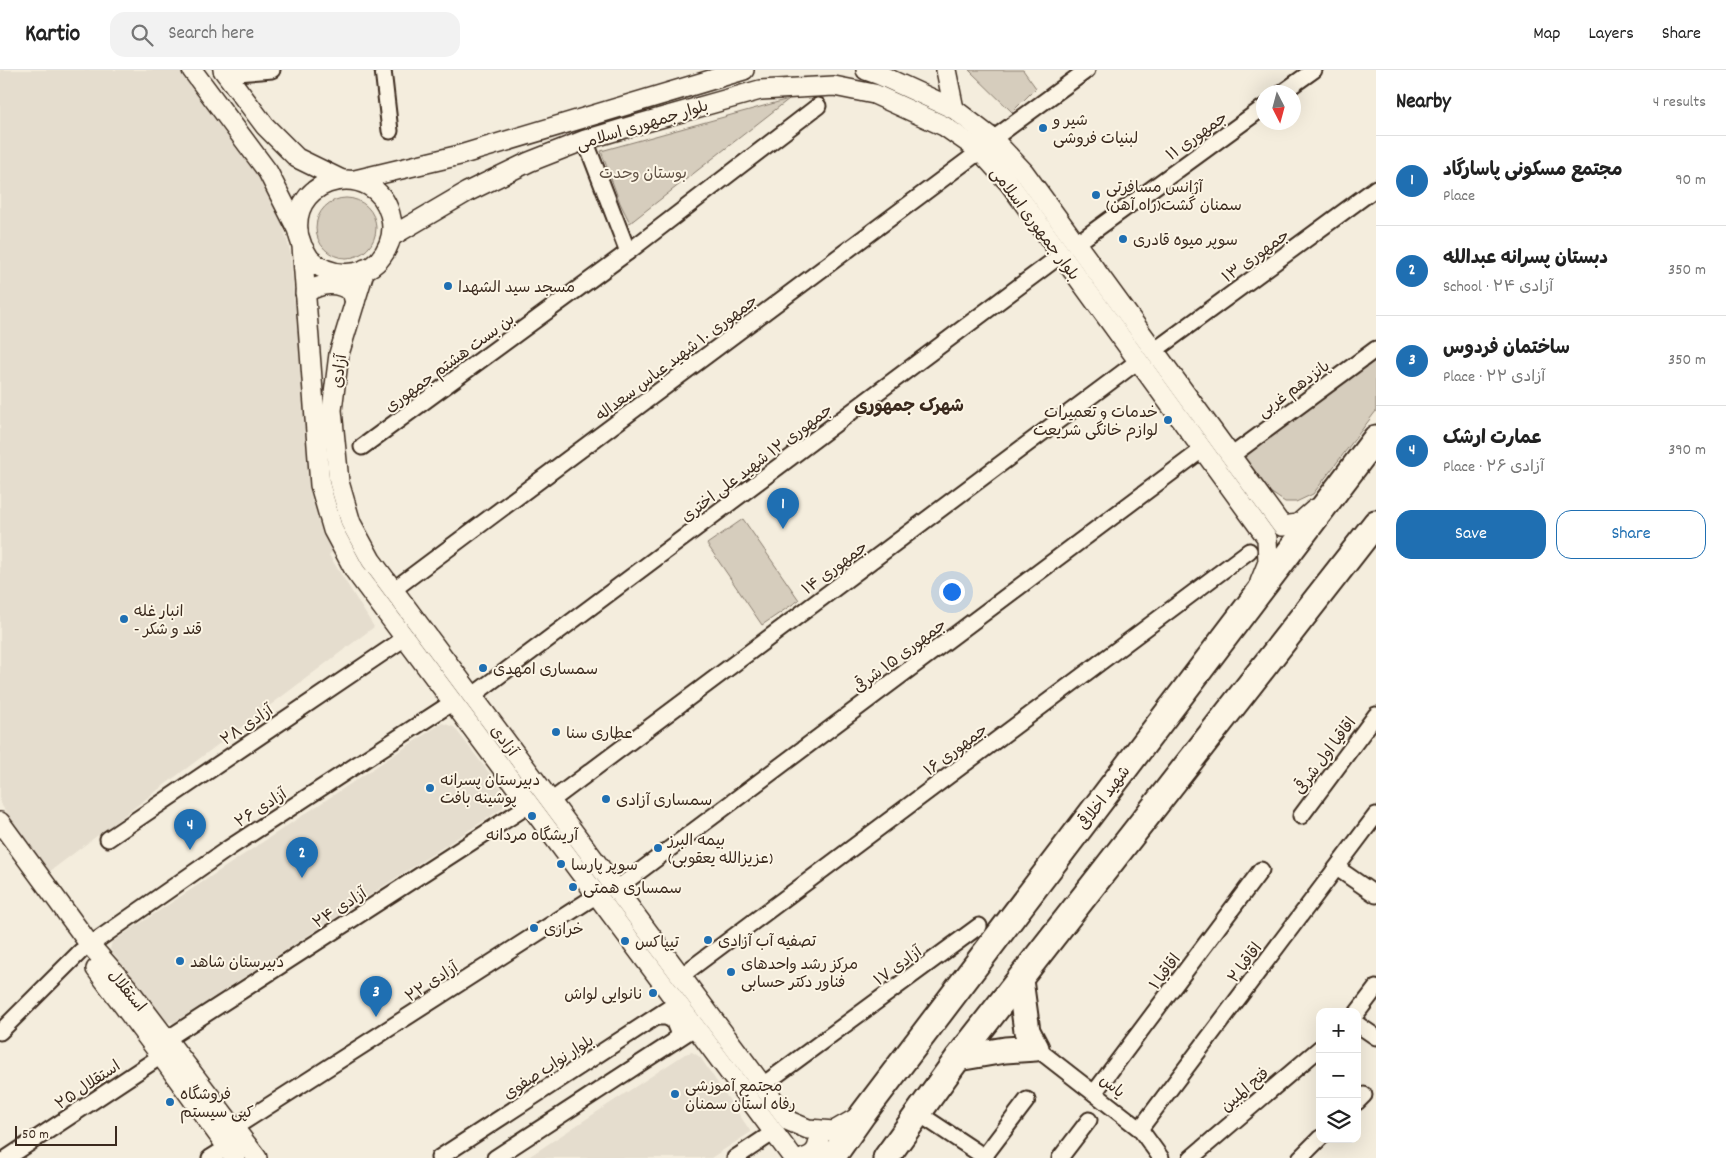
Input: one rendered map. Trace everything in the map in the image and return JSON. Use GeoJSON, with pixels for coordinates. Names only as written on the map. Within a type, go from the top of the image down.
{"type":"FeatureCollection","features":[{"type":"Feature","properties":{"kind":"main road","name":"شهید اخلاقی"},"geometry":{"type":"LineString","coordinates":[[832,1158],[863,1114],[1376,438]]}},
{"type":"Feature","properties":{"kind":"main road"},"geometry":{"type":"LineString","coordinates":[[886,1158],[958,1058],[1375,525]]}},
{"type":"Feature","properties":{"kind":"main road"},"geometry":{"type":"LineString","coordinates":[[958,1058],[1005,1050],[1036,1048],[1027,1031],[1020,980]]}},
{"type":"Feature","properties":{"kind":"street"},"geometry":{"type":"LineString","coordinates":[[192,70],[268,172],[310,258],[322,268],[336,273],[350,273],[365,269],[377,261],[386,250],[392,236],[392,221],[388,207],[380,194],[369,185],[347,180],[297,158],[265,126],[224,72]]}},
{"type":"Feature","properties":{"kind":"street"},"geometry":{"type":"LineString","coordinates":[[224,72],[272,70]]}},
{"type":"Feature","properties":{"kind":"street"},"geometry":{"type":"LineString","coordinates":[[383,70],[390,131]]}},
{"type":"Feature","properties":{"kind":"street","name":"بلوار جمهوری اسلامی"},"geometry":{"type":"LineString","coordinates":[[347,180],[460,155],[744,70]]}},
{"type":"Feature","properties":{"kind":"street","name":"بلوار جمهوری اسلامی"},"geometry":{"type":"LineString","coordinates":[[866,70],[954,109],[986,145],[1009,183],[1069,250],[1146,356],[1230,456],[1282,526]]}},
{"type":"Feature","properties":{"kind":"street"},"geometry":{"type":"LineString","coordinates":[[946,70],[954,109]]}},
{"type":"Feature","properties":{"kind":"street","name":"جمهوری ۱۰ شهید عباس سعداله"},"geometry":{"type":"LineString","coordinates":[[393,590],[1087,70]]}},
{"type":"Feature","properties":{"kind":"street"},"geometry":{"type":"LineString","coordinates":[[1293,85],[1314,70]]}},
{"type":"Feature","properties":{"kind":"street","name":"بلوار جمهوری اسلامی"},"geometry":{"type":"LineString","coordinates":[[392,236],[494,179],[585,140],[760,90],[834,86],[874,94],[986,145]]}},
{"type":"Feature","properties":{"kind":"street"},"geometry":{"type":"LineString","coordinates":[[624,105],[632,126]]}},
{"type":"Feature","properties":{"kind":"street","name":"بن بست هشتم جمهوری"},"geometry":{"type":"LineString","coordinates":[[362,447],[628,252],[818,106]]}},
{"type":"Feature","properties":{"kind":"street","name":"جمهوری ۱۱"},"geometry":{"type":"LineString","coordinates":[[1069,250],[1256,113]]}},
{"type":"Feature","properties":{"kind":"street"},"geometry":{"type":"LineString","coordinates":[[585,140],[628,252]]}},
{"type":"Feature","properties":{"kind":"street"},"geometry":{"type":"LineString","coordinates":[[300,239],[299,217],[304,203],[313,191],[326,183],[347,180]]}},
{"type":"Feature","properties":{"kind":"street","name":"جمهوری ۱۳"},"geometry":{"type":"LineString","coordinates":[[1146,356],[1376,188]]}},
{"type":"Feature","properties":{"kind":"street","name":"آزادی"},"geometry":{"type":"LineString","coordinates":[[300,239],[320,485],[333,530],[355,571],[793,1158]]}},
{"type":"Feature","properties":{"kind":"street","name":"جمهوری ۱۲ شهید علی اختری"},"geometry":{"type":"LineString","coordinates":[[472,696],[1069,250]]}},
{"type":"Feature","properties":{"kind":"street","name":"آزادی"},"geometry":{"type":"LineString","coordinates":[[365,269],[339,354],[332,410],[339,482],[351,522],[371,560],[789,1121],[808,1129],[834,1131],[863,1114]]}},
{"type":"Feature","properties":{"kind":"street"},"geometry":{"type":"LineString","coordinates":[[305,293],[316,286],[328,284],[344,287],[352,292],[355,302]]}},
{"type":"Feature","properties":{"kind":"street","name":"پانزدهم غربی"},"geometry":{"type":"LineString","coordinates":[[1230,456],[1376,349]]}},
{"type":"Feature","properties":{"kind":"street","name":"بلوار جمهوری اسلامی"},"geometry":{"type":"LineString","coordinates":[[1146,356],[1202,449],[1267,538]]}},
{"type":"Feature","properties":{"kind":"street","name":"جمهوری ۱۴"},"geometry":{"type":"LineString","coordinates":[[550,801],[1146,356]]}},
{"type":"Feature","properties":{"kind":"street","name":"جمهوری ۱۵ شرقی"},"geometry":{"type":"LineString","coordinates":[[616,888],[1202,449]]}},
{"type":"Feature","properties":{"kind":"street"},"geometry":{"type":"LineString","coordinates":[[1252,600],[1268,562],[1267,538],[1279,537],[1282,534],[1282,526],[1298,524],[1332,495]]}},
{"type":"Feature","properties":{"kind":"street","name":"جمهوری ۱۶"},"geometry":{"type":"LineString","coordinates":[[681,976],[1249,551]]}},
{"type":"Feature","properties":{"kind":"street","name":"آزادی ۲۸"},"geometry":{"type":"LineString","coordinates":[[108,839],[405,638]]}},
{"type":"Feature","properties":{"kind":"street","name":"آزادی ۲۶"},"geometry":{"type":"LineString","coordinates":[[0,1032],[86,948],[228,848],[453,702]]}},
{"type":"Feature","properties":{"kind":"street","name":"اقاقیا اول شرقی"},"geometry":{"type":"LineString","coordinates":[[1301,816],[1376,714]]}},
{"type":"Feature","properties":{"kind":"street","name":"آزادی ۲۴"},"geometry":{"type":"LineString","coordinates":[[164,1047],[530,805]]}},
{"type":"Feature","properties":{"kind":"street","name":"اقاقیا ۲"},"geometry":{"type":"LineString","coordinates":[[1140,1129],[1376,815]]}},
{"type":"Feature","properties":{"kind":"street","name":"استقلال"},"geometry":{"type":"LineString","coordinates":[[0,822],[86,948]]}},
{"type":"Feature","properties":{"kind":"street"},"geometry":{"type":"LineString","coordinates":[[562,849],[578,837]]}},
{"type":"Feature","properties":{"kind":"street","name":"استقلال"},"geometry":{"type":"LineString","coordinates":[[0,843],[164,1047],[234,1128],[257,1158]]}},
{"type":"Feature","properties":{"kind":"street"},"geometry":{"type":"LineString","coordinates":[[1336,868],[1376,895]]}},
{"type":"Feature","properties":{"kind":"street","name":"اقاقیا ۱"},"geometry":{"type":"LineString","coordinates":[[1094,1093],[1261,870]]}},
{"type":"Feature","properties":{"kind":"street","name":"آزادی ۲۲"},"geometry":{"type":"LineString","coordinates":[[234,1128],[597,895]]}},
{"type":"Feature","properties":{"kind":"street","name":"آزادی ۱۷"},"geometry":{"type":"LineString","coordinates":[[763,1085],[979,926]]}},
{"type":"Feature","properties":{"kind":"street"},"geometry":{"type":"LineString","coordinates":[[1361,1008],[1376,988]]}},
{"type":"Feature","properties":{"kind":"street","name":"بلوار نواب صفوی"},"geometry":{"type":"LineString","coordinates":[[439,1158],[677,1003]]}},
{"type":"Feature","properties":{"kind":"street"},"geometry":{"type":"LineString","coordinates":[[656,1017],[666,1017],[673,1020],[678,1032],[675,1041]]}},
{"type":"Feature","properties":{"kind":"street"},"geometry":{"type":"LineString","coordinates":[[495,1158],[696,1027]]}},
{"type":"Feature","properties":{"kind":"street"},"geometry":{"type":"LineString","coordinates":[[1361,1027],[1376,1037]]}},
{"type":"Feature","properties":{"kind":"street","name":"استقلال"},"geometry":{"type":"LineString","coordinates":[[164,1047],[230,1153]]}},
{"type":"Feature","properties":{"kind":"street","name":"استقلال ۲۵"},"geometry":{"type":"LineString","coordinates":[[7,1158],[164,1047]]}},
{"type":"Feature","properties":{"kind":"street","name":"یاس"},"geometry":{"type":"LineString","coordinates":[[1036,1048],[1140,1129],[1161,1158]]}},
{"type":"Feature","properties":{"kind":"street","name":"فتح المبین"},"geometry":{"type":"LineString","coordinates":[[1190,1158],[1316,1051]]}},
{"type":"Feature","properties":{"kind":"street"},"geometry":{"type":"LineString","coordinates":[[918,1113],[984,1158],[1028,1100]]}},
{"type":"Feature","properties":{"kind":"street"},"geometry":{"type":"LineString","coordinates":[[1060,1158],[1089,1120]]}},
{"type":"Feature","properties":{"kind":"street"},"geometry":{"type":"LineString","coordinates":[[804,1158],[810,1157],[817,1149],[820,1141],[819,1130]]}},
{"type":"Feature","properties":{"kind":"street"},"geometry":{"type":"LineString","coordinates":[[735,1158],[774,1132]]}},
{"type":"Feature","properties":{"kind":"street"},"geometry":{"type":"LineString","coordinates":[[1300,1158],[1316,1142]]}},
{"type":"Feature","properties":{"kind":"street"},"geometry":{"type":"LineString","coordinates":[[210,1158],[230,1153]]}},
{"type":"Feature","properties":{"kind":"shaded area"},"geometry":{"type":"Polygon","coordinates":[[[0,70],[185,70],[264,171],[290,251],[311,478],[335,549],[329,555],[374,627],[49,872],[0,803],[0,70]]]}},
{"type":"Feature","properties":{"kind":"shaded area"},"geometry":{"type":"Polygon","coordinates":[[[442,723],[454,727],[506,795],[503,808],[174,1023],[165,1021],[110,949],[112,942],[442,723]]]}},
{"type":"Feature","properties":{"kind":"shaded area","name":"مجتمع آموزشی رفاه استان سمنان"},"geometry":{"type":"Polygon","coordinates":[[[692,1052],[700,1057],[751,1132],[711,1158],[527,1158],[685,1054],[692,1052]]]}},
{"type":"Feature","properties":{"kind":"green space"},"geometry":{"type":"Polygon","coordinates":[[[969,70],[1023,70],[1036,88],[1012,112],[969,70]]]}},
{"type":"Feature","properties":{"kind":"green space","name":"بوستان وحدت"},"geometry":{"type":"Polygon","coordinates":[[[789,99],[630,223],[620,203],[601,151],[789,99]]]}},
{"type":"Feature","properties":{"kind":"green space"},"geometry":{"type":"Polygon","coordinates":[[[346,198],[363,203],[371,211],[376,228],[371,245],[363,253],[346,258],[329,253],[321,245],[316,228],[321,211],[329,203],[346,198]]]}},
{"type":"Feature","properties":{"kind":"green space"},"geometry":{"type":"Polygon","coordinates":[[[1376,354],[1376,411],[1313,494],[1296,502],[1285,502],[1270,492],[1238,451],[1376,354]]]}},
{"type":"Feature","properties":{"kind":"green space"},"geometry":{"type":"Polygon","coordinates":[[[743,519],[799,600],[762,625],[707,544],[743,519]]]}},
{"type":"Feature","properties":{"kind":"place","name":"شیر و لبنیات فروشی"},"geometry":{"type":"Point","coordinates":[1043,128]}},
{"type":"Feature","properties":{"kind":"place","name":"آژانس مسافرتی سمنان گشت(راه آهن)"},"geometry":{"type":"Point","coordinates":[1096,195]}},
{"type":"Feature","properties":{"kind":"place","name":"سوپر میوه قادری"},"geometry":{"type":"Point","coordinates":[1123,239]}},
{"type":"Feature","properties":{"kind":"place","name":"مسجد سید الشهدا"},"geometry":{"type":"Point","coordinates":[448,286]}},
{"type":"Feature","properties":{"kind":"place","name":"خدمات و تعمیرات لوازم خانگی شریعت"},"geometry":{"type":"Point","coordinates":[1168,420]}},
{"type":"Feature","properties":{"kind":"place","name":"مجتمع مسکونی پاسارگاد"},"geometry":{"type":"Point","coordinates":[783,529]}},
{"type":"Feature","properties":{"kind":"place","name":"انبار غله - قند و شکر"},"geometry":{"type":"Point","coordinates":[124,619]}},
{"type":"Feature","properties":{"kind":"place","name":"سمساری امهدی"},"geometry":{"type":"Point","coordinates":[483,668]}},
{"type":"Feature","properties":{"kind":"place","name":"عطاری سنا"},"geometry":{"type":"Point","coordinates":[556,732]}},
{"type":"Feature","properties":{"kind":"place","name":"دبیرستان پسرانه پوشینه بافت"},"geometry":{"type":"Point","coordinates":[430,788]}},
{"type":"Feature","properties":{"kind":"place","name":"سمساری آزادی"},"geometry":{"type":"Point","coordinates":[606,799]}},
{"type":"Feature","properties":{"kind":"place","name":"آریشگاه مردانه"},"geometry":{"type":"Point","coordinates":[532,816]}},
{"type":"Feature","properties":{"kind":"place","name":"بیمه البرز (عزیزالله یعقوبی)"},"geometry":{"type":"Point","coordinates":[658,848]}},
{"type":"Feature","properties":{"kind":"place","name":"عمارت ارشک"},"geometry":{"type":"Point","coordinates":[190,850]}},
{"type":"Feature","properties":{"kind":"place","name":"سوپر پارسا"},"geometry":{"type":"Point","coordinates":[561,864]}},
{"type":"Feature","properties":{"kind":"place","name":"دبستان پسرانه عبدالله"},"geometry":{"type":"Point","coordinates":[302,878]}},
{"type":"Feature","properties":{"kind":"place","name":"سمساری همتی"},"geometry":{"type":"Point","coordinates":[573,887]}},
{"type":"Feature","properties":{"kind":"place","name":"خرازی"},"geometry":{"type":"Point","coordinates":[534,928]}},
{"type":"Feature","properties":{"kind":"place","name":"تصفیه آب آزادی"},"geometry":{"type":"Point","coordinates":[708,940]}},
{"type":"Feature","properties":{"kind":"place","name":"تیپاکس"},"geometry":{"type":"Point","coordinates":[625,941]}},
{"type":"Feature","properties":{"kind":"place","name":"دبیرستان شاهد"},"geometry":{"type":"Point","coordinates":[180,961]}},
{"type":"Feature","properties":{"kind":"place","name":"مرکز رشد واحدهای فناور دکتر حسابی"},"geometry":{"type":"Point","coordinates":[731,972]}},
{"type":"Feature","properties":{"kind":"place","name":"نانوایی لواش"},"geometry":{"type":"Point","coordinates":[653,993]}},
{"type":"Feature","properties":{"kind":"place","name":"ساختمان فردوس"},"geometry":{"type":"Point","coordinates":[376,1017]}},
{"type":"Feature","properties":{"kind":"place","name":"مجتمع آموزشی رفاه استان سمنان"},"geometry":{"type":"Point","coordinates":[675,1094]}},
{"type":"Feature","properties":{"kind":"place","name":"فروشگاه کپی سیستم"},"geometry":{"type":"Point","coordinates":[170,1102]}},
{"type":"Feature","properties":{"kind":"district","name":"شهرک جمهوری"},"geometry":{"type":"Point","coordinates":[909,405]}}]}
